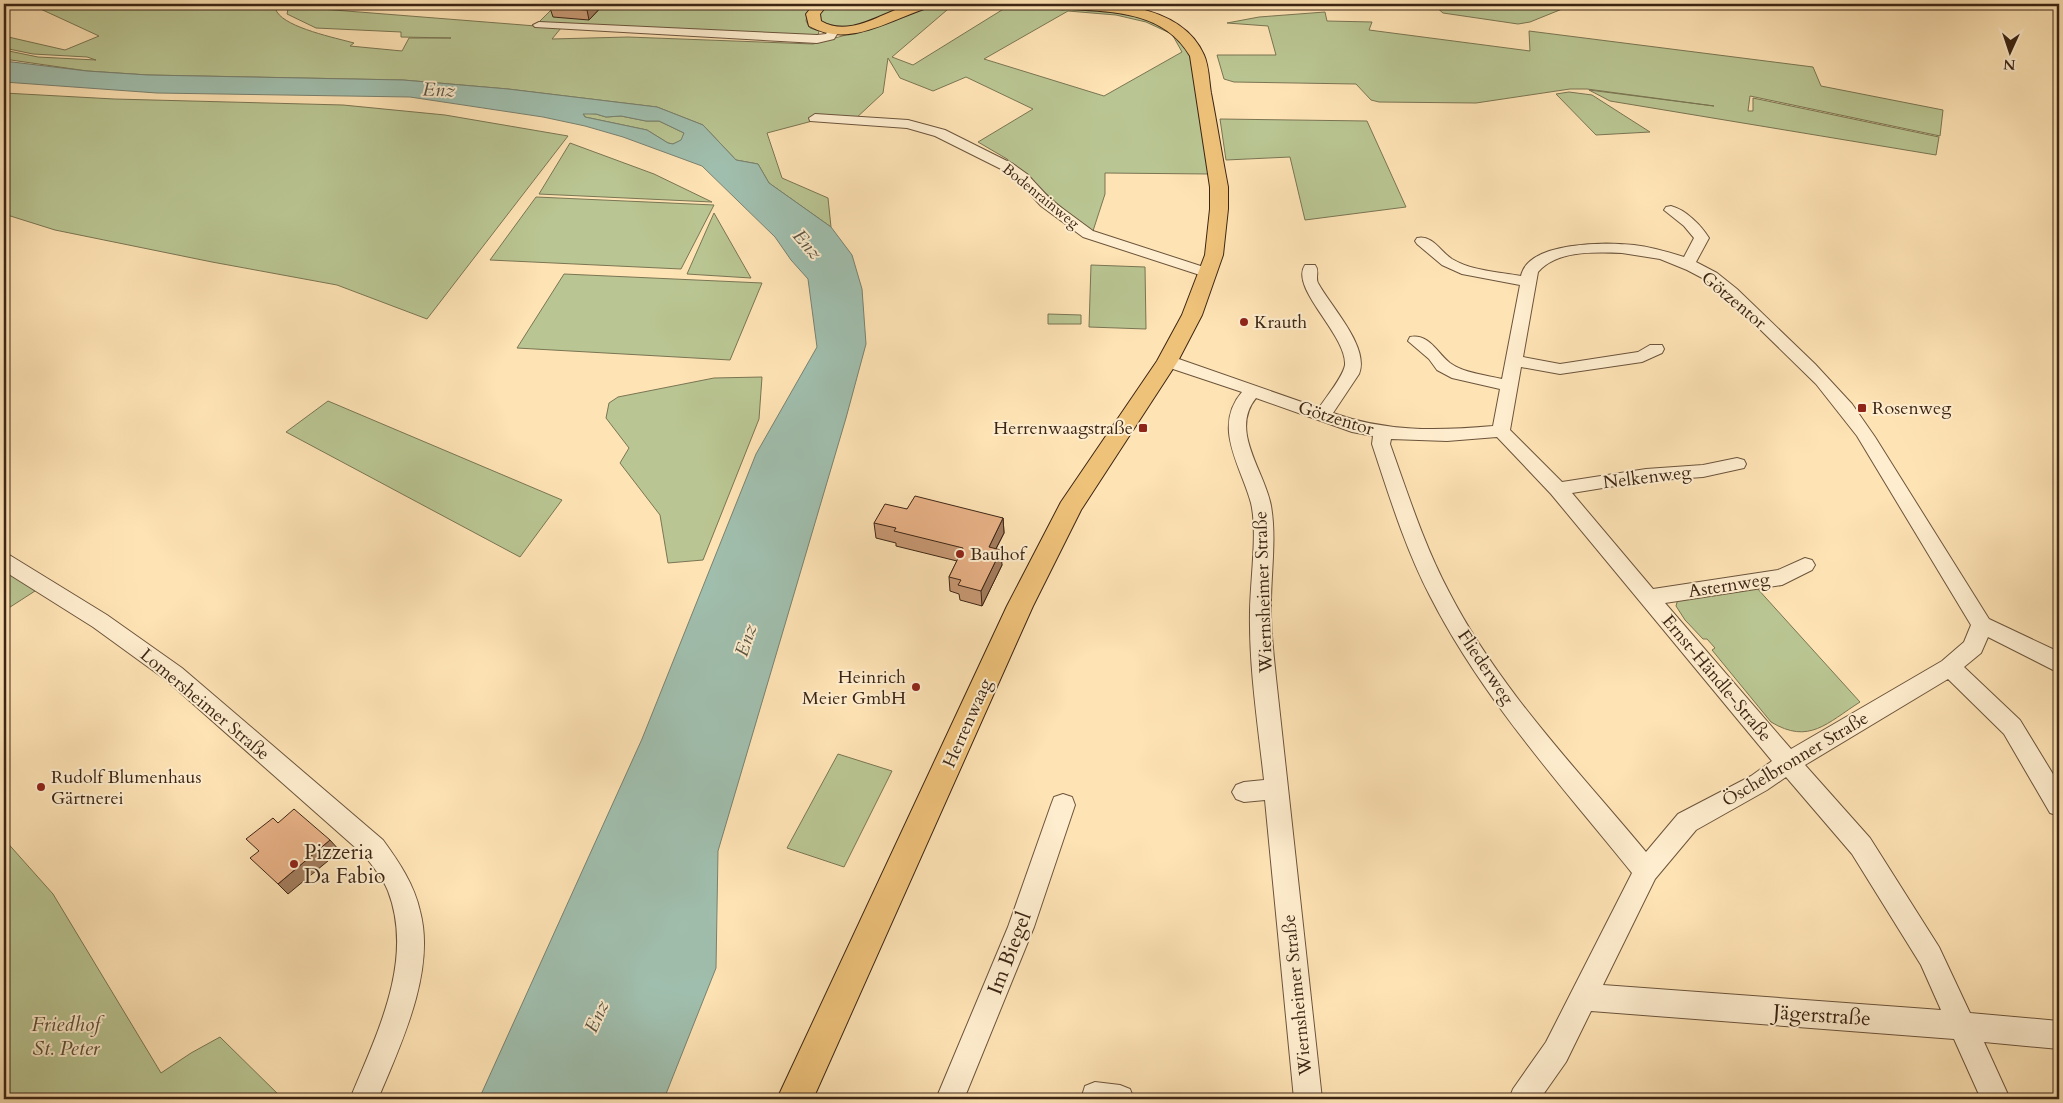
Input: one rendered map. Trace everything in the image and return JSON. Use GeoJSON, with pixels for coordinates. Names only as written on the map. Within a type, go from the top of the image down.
{"type":"FeatureCollection","features":[{"type":"Feature","properties":{"kind":"main road"},"geometry":{"type":"LineString","coordinates":[[821,4],[814,11],[812,19],[820,28],[833,31],[852,31],[866,27],[900,11],[925,4]]}},
{"type":"Feature","properties":{"kind":"main road"},"geometry":{"type":"LineString","coordinates":[[1053,4],[1111,9],[1146,15],[1173,27],[1193,46],[1197,56],[1201,89],[1219,187],[1219,209],[1214,255],[1208,273],[1192,315],[1167,361]]}},
{"type":"Feature","properties":{"kind":"main road","name":"Herrenwaag"},"geometry":{"type":"LineString","coordinates":[[795,1099],[1024,598],[1070,508],[1167,361]]}},
{"type":"Feature","properties":{"kind":"street"},"geometry":{"type":"LineString","coordinates":[[539,25],[817,39],[830,37],[833,31]]}},
{"type":"Feature","properties":{"kind":"street","name":"Bodenrainweg"},"geometry":{"type":"LineString","coordinates":[[815,118],[882,121],[908,124],[940,132],[1008,167],[1022,177],[1046,203],[1088,234],[1208,273]]}},
{"type":"Feature","properties":{"kind":"street"},"geometry":{"type":"LineString","coordinates":[[1671,210],[1689,223],[1702,238],[1687,265]]}},
{"type":"Feature","properties":{"kind":"street"},"geometry":{"type":"LineString","coordinates":[[1422,241],[1447,262],[1467,271],[1527,282]]}},
{"type":"Feature","properties":{"kind":"street","name":"Götzentor"},"geometry":{"type":"LineString","coordinates":[[1253,390],[1358,428],[1382,432],[1464,435],[1501,431],[1527,282],[1530,271],[1537,260],[1553,254],[1608,247],[1659,256],[1687,265],[1716,280],[1804,361],[1839,398],[1870,442],[1888,476],[1965,595],[1982,625]]}},
{"type":"Feature","properties":{"kind":"street"},"geometry":{"type":"LineString","coordinates":[[1310,268],[1309,281],[1348,344],[1353,357],[1353,367],[1350,374],[1322,416]]}},
{"type":"Feature","properties":{"kind":"street"},"geometry":{"type":"LineString","coordinates":[[1416,342],[1435,355],[1443,366],[1458,374],[1509,386]]}},
{"type":"Feature","properties":{"kind":"street"},"geometry":{"type":"LineString","coordinates":[[1514,362],[1560,369],[1642,357],[1656,349]]}},
{"type":"Feature","properties":{"kind":"street"},"geometry":{"type":"LineString","coordinates":[[1167,361],[1253,390]]}},
{"type":"Feature","properties":{"kind":"street","name":"Wiernsheimer Straße"},"geometry":{"type":"LineString","coordinates":[[1253,390],[1243,402],[1237,419],[1238,440],[1261,504],[1263,525],[1260,614],[1308,1099]]}},
{"type":"Feature","properties":{"kind":"street","name":"Ernst-Händle-Straße"},"geometry":{"type":"LineString","coordinates":[[1501,431],[1558,489],[1788,763],[1861,846],[1930,956],[1964,1026],[1996,1099]]}},
{"type":"Feature","properties":{"kind":"street","name":"Fliederweg"},"geometry":{"type":"LineString","coordinates":[[1382,432],[1381,444],[1419,551],[1440,596],[1475,656],[1554,762],[1646,871]]}},
{"type":"Feature","properties":{"kind":"street","name":"Nelkenweg"},"geometry":{"type":"LineString","coordinates":[[1558,489],[1646,475],[1703,471],[1737,464]]}},
{"type":"Feature","properties":{"kind":"street","name":"Lomersheimer Straße"},"geometry":{"type":"LineString","coordinates":[[4,561],[100,621],[174,674],[374,848],[390,869],[400,888],[410,925],[410,954],[400,1008],[386,1048],[364,1099]]}},
{"type":"Feature","properties":{"kind":"street","name":"Asternweg"},"geometry":{"type":"LineString","coordinates":[[1650,598],[1782,577],[1805,565]]}},
{"type":"Feature","properties":{"kind":"street"},"geometry":{"type":"LineString","coordinates":[[1982,625],[2052,658],[2059,664]]}},
{"type":"Feature","properties":{"kind":"street","name":"Öschelbronner Straße"},"geometry":{"type":"LineString","coordinates":[[1523,1099],[1556,1052],[1646,871],[1687,822],[1759,783],[1811,748],[1950,667],[1974,647],[1982,625]]}},
{"type":"Feature","properties":{"kind":"street"},"geometry":{"type":"LineString","coordinates":[[1950,667],[2012,727],[2059,805]]}},
{"type":"Feature","properties":{"kind":"street"},"geometry":{"type":"LineString","coordinates":[[1244,792],[1277,790]]}},
{"type":"Feature","properties":{"kind":"street","name":"Im Biegel"},"geometry":{"type":"LineString","coordinates":[[950,1099],[1021,927],[1063,805]]}},
{"type":"Feature","properties":{"kind":"street","name":"Jägerstraße"},"geometry":{"type":"LineString","coordinates":[[1584,997],[2059,1035]]}},
{"type":"Feature","properties":{"kind":"street"},"geometry":{"type":"LineString","coordinates":[[1095,1099],[1096,1096],[1120,1099]]}},
{"type":"Feature","properties":{"kind":"green space"},"geometry":{"type":"Polygon","coordinates":[[[36,4],[275,4],[277,12],[282,18],[301,28],[354,43],[350,46],[402,51],[409,38],[451,38],[401,37],[401,32],[316,28],[287,14],[288,9],[296,7],[561,28],[552,39],[628,37],[813,44],[864,30],[915,8],[935,4],[954,4],[892,57],[913,65],[1010,5],[1002,4],[1078,6],[1107,10],[1136,16],[1161,25],[1180,38],[1191,55],[1210,174],[1105,173],[1105,194],[1092,234],[1007,159],[978,142],[1033,109],[966,77],[933,91],[900,78],[888,58],[883,93],[854,120],[820,119],[767,133],[782,178],[828,198],[831,227],[769,183],[758,164],[736,160],[703,125],[657,107],[508,89],[403,80],[148,75],[87,71],[4,59],[4,50],[38,57],[96,60],[87,57],[33,54],[4,48],[4,36],[65,50],[99,36],[34,6],[36,4]],[[1068,11],[984,59],[1104,96],[1182,52],[1172,34],[1146,22],[1116,15],[1068,11]]]}},
{"type":"Feature","properties":{"kind":"green space"},"geometry":{"type":"Polygon","coordinates":[[[557,4],[817,4],[807,15],[806,21],[810,28],[819,31],[818,35],[805,35],[539,22],[557,4]]]}},
{"type":"Feature","properties":{"kind":"green space"},"geometry":{"type":"Polygon","coordinates":[[[826,4],[918,4],[869,22],[846,26],[820,21],[819,13],[826,4]]]}},
{"type":"Feature","properties":{"kind":"green space"},"geometry":{"type":"Polygon","coordinates":[[[1441,4],[1572,5],[1530,22],[1518,24],[1443,13],[1436,7],[1441,4]]]}},
{"type":"Feature","properties":{"kind":"green space"},"geometry":{"type":"Polygon","coordinates":[[[1325,12],[1327,21],[1372,22],[1369,30],[1530,51],[1529,31],[1813,67],[1821,86],[1943,110],[1940,136],[1750,96],[1748,111],[1753,111],[1753,98],[1939,137],[1936,155],[1610,101],[1589,90],[1714,106],[1587,89],[1570,89],[1476,103],[1379,102],[1371,100],[1356,84],[1234,82],[1224,79],[1217,55],[1276,55],[1268,26],[1227,23],[1259,17],[1325,12]]]}},
{"type":"Feature","properties":{"kind":"green space"},"geometry":{"type":"Polygon","coordinates":[[[1569,92],[1592,95],[1650,132],[1596,135],[1556,94],[1569,92]]]}},
{"type":"Feature","properties":{"kind":"green space"},"geometry":{"type":"Polygon","coordinates":[[[4,93],[114,99],[343,105],[445,115],[568,136],[427,319],[337,285],[55,230],[4,214],[4,93]]]}},
{"type":"Feature","properties":{"kind":"green space"},"geometry":{"type":"Polygon","coordinates":[[[583,113],[606,117],[621,116],[646,121],[659,121],[684,133],[682,140],[673,144],[647,130],[585,117],[583,113]]]}},
{"type":"Feature","properties":{"kind":"green space"},"geometry":{"type":"Polygon","coordinates":[[[1220,119],[1367,121],[1406,207],[1305,220],[1290,157],[1226,160],[1220,119]]]}},
{"type":"Feature","properties":{"kind":"green space"},"geometry":{"type":"Polygon","coordinates":[[[570,143],[654,174],[712,202],[539,194],[570,143]]]}},
{"type":"Feature","properties":{"kind":"green space"},"geometry":{"type":"Polygon","coordinates":[[[536,197],[714,205],[681,269],[490,260],[536,197]]]}},
{"type":"Feature","properties":{"kind":"green space"},"geometry":{"type":"Polygon","coordinates":[[[714,213],[751,278],[687,274],[714,213]]]}},
{"type":"Feature","properties":{"kind":"green space"},"geometry":{"type":"Polygon","coordinates":[[[1091,265],[1145,267],[1146,329],[1089,327],[1091,265]]]}},
{"type":"Feature","properties":{"kind":"green space"},"geometry":{"type":"Polygon","coordinates":[[[564,274],[762,283],[730,360],[517,348],[564,274]]]}},
{"type":"Feature","properties":{"kind":"green space"},"geometry":{"type":"Polygon","coordinates":[[[1048,314],[1081,315],[1081,324],[1048,324],[1048,314]]]}},
{"type":"Feature","properties":{"kind":"green space"},"geometry":{"type":"Polygon","coordinates":[[[762,377],[759,419],[703,560],[668,563],[660,515],[620,463],[629,448],[606,418],[609,403],[618,397],[714,378],[762,377]]]}},
{"type":"Feature","properties":{"kind":"green space"},"geometry":{"type":"Polygon","coordinates":[[[328,401],[562,500],[520,557],[286,432],[328,401]]]}},
{"type":"Feature","properties":{"kind":"green space"},"geometry":{"type":"Polygon","coordinates":[[[4,564],[35,591],[4,611],[4,564]]]}},
{"type":"Feature","properties":{"kind":"green space"},"geometry":{"type":"Polygon","coordinates":[[[1756,587],[1860,702],[1827,724],[1817,728],[1796,732],[1784,729],[1771,722],[1712,650],[1715,648],[1707,639],[1703,639],[1685,620],[1676,606],[1678,599],[1756,587]]]}},
{"type":"Feature","properties":{"kind":"green space"},"geometry":{"type":"Polygon","coordinates":[[[838,754],[892,771],[844,867],[787,848],[838,754]]]}},
{"type":"Feature","properties":{"kind":"green space","name":"Friedhof St. Peter"},"geometry":{"type":"Polygon","coordinates":[[[4,839],[53,894],[161,1073],[220,1037],[283,1099],[4,1099],[4,839]]]}},
{"type":"Feature","properties":{"kind":"water","name":"Enz"},"geometry":{"type":"Polygon","coordinates":[[[4,61],[87,71],[148,75],[403,80],[508,89],[657,107],[703,125],[736,160],[758,164],[769,183],[831,227],[852,255],[862,289],[866,344],[846,418],[718,851],[716,968],[664,1099],[479,1099],[642,739],[756,454],[817,347],[808,279],[791,260],[775,237],[702,166],[623,137],[585,126],[543,117],[410,97],[157,93],[4,82],[4,61]],[[583,114],[585,117],[647,130],[668,143],[673,144],[681,140],[684,133],[659,121],[646,121],[621,116],[606,117],[596,114],[583,114]]]}},
{"type":"Feature","properties":{"kind":"building"},"geometry":{"type":"Polygon","coordinates":[[[555,4],[593,4],[587,10],[550,8],[555,4]]]}},
{"type":"Feature","properties":{"kind":"building","name":"Bauhof"},"geometry":{"type":"Polygon","coordinates":[[[915,496],[1003,518],[989,547],[1001,550],[981,591],[958,585],[961,580],[949,577],[963,548],[894,531],[896,528],[874,523],[885,504],[907,509],[915,496]]]}},
{"type":"Feature","properties":{"kind":"building","name":"Pizzeria Da Fabio"},"geometry":{"type":"Polygon","coordinates":[[[294,809],[330,840],[278,884],[250,858],[259,851],[246,839],[273,818],[278,823],[294,809]]]}},
{"type":"Feature","properties":{"kind":"place","name":"Krauth"},"geometry":{"type":"Point","coordinates":[1244,322]}},
{"type":"Feature","properties":{"kind":"place","name":"Rosenweg"},"geometry":{"type":"Point","coordinates":[1862,408]}},
{"type":"Feature","properties":{"kind":"place","name":"Herrenwaagstraße"},"geometry":{"type":"Point","coordinates":[1143,428]}},
{"type":"Feature","properties":{"kind":"place","name":"Bauhof"},"geometry":{"type":"Point","coordinates":[960,554]}},
{"type":"Feature","properties":{"kind":"place","name":"Heinrich Meier GmbH"},"geometry":{"type":"Point","coordinates":[916,687]}},
{"type":"Feature","properties":{"kind":"place","name":"Rudolf Blumenhaus Gärtnerei"},"geometry":{"type":"Point","coordinates":[41,787]}},
{"type":"Feature","properties":{"kind":"place","name":"Pizzeria Da Fabio"},"geometry":{"type":"Point","coordinates":[294,864]}}]}
